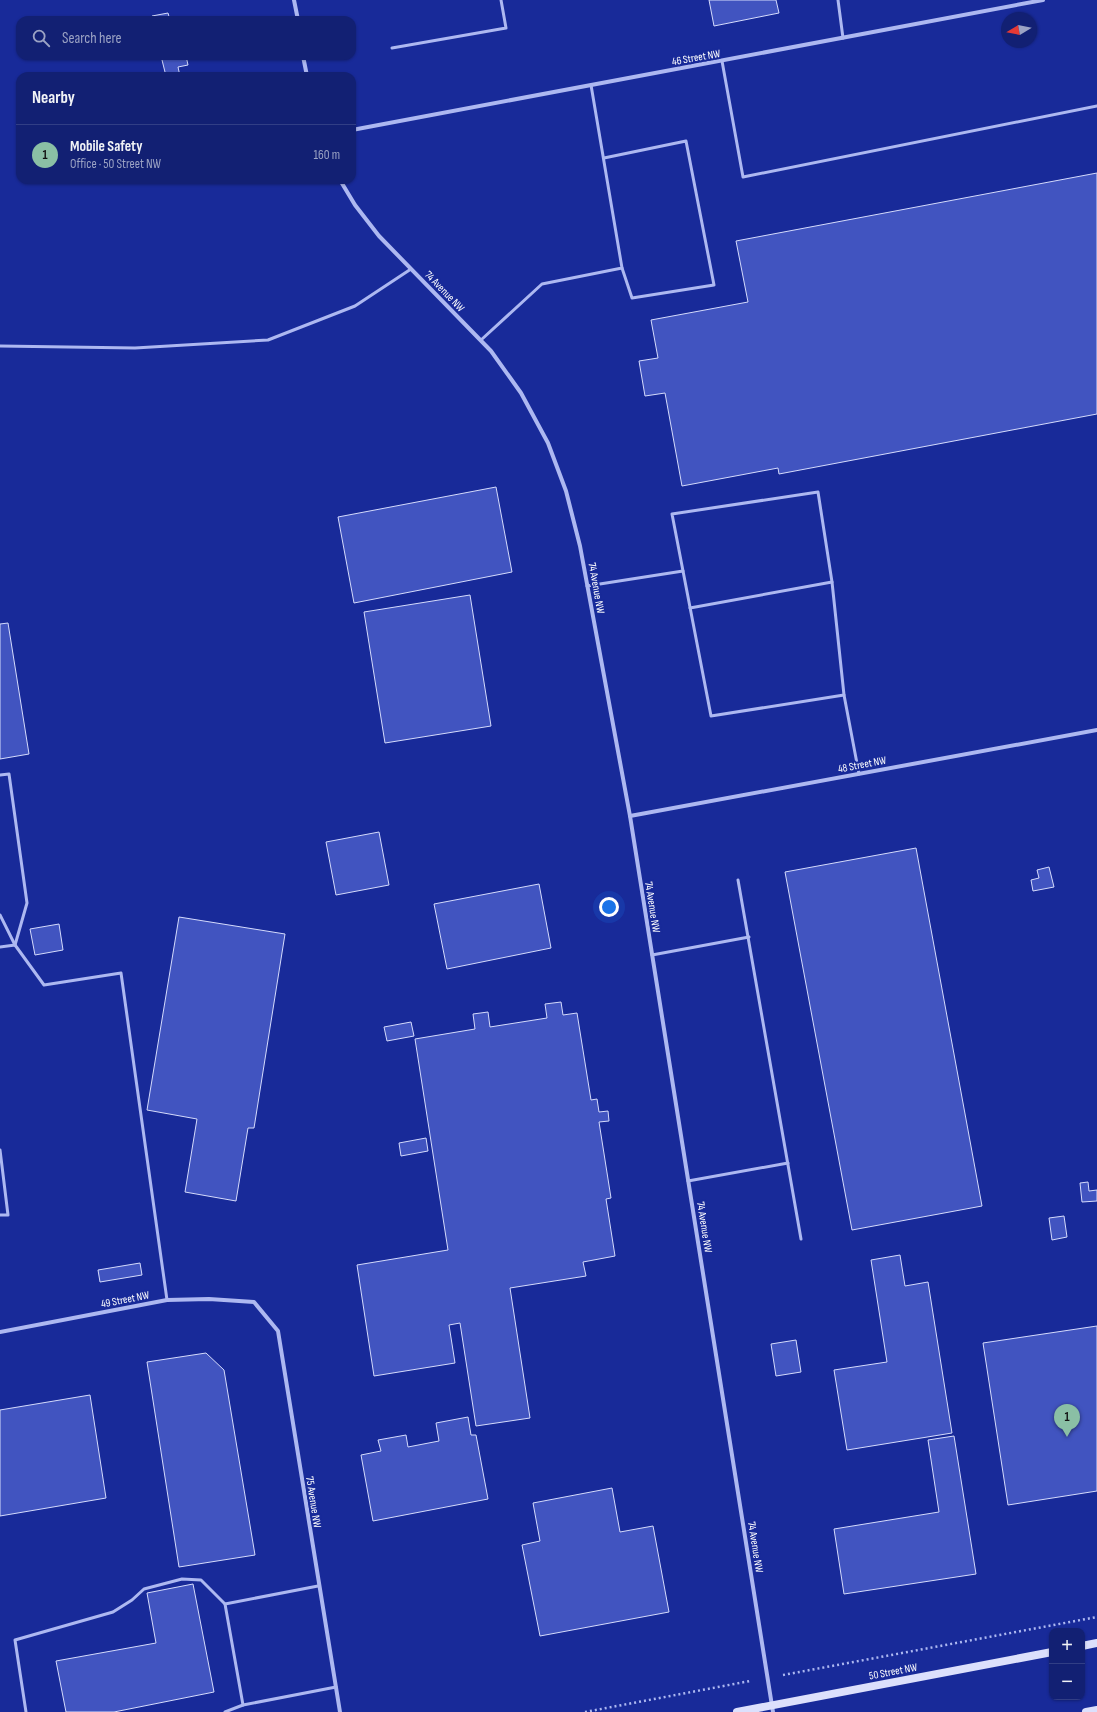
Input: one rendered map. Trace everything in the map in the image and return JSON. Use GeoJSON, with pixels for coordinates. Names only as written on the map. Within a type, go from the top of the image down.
{"type":"FeatureCollection","features":[{"type":"Feature","properties":{"kind":"main road"},"geometry":{"type":"LineString","coordinates":[[1085,1645],[1097,1643]]}},
{"type":"Feature","properties":{"kind":"main road","name":"50 Street NW"},"geometry":{"type":"LineString","coordinates":[[737,1712],[772,1709],[1049,1653]]}},
{"type":"Feature","properties":{"kind":"main road"},"geometry":{"type":"LineString","coordinates":[[1086,1712],[1097,1710]]}},
{"type":"Feature","properties":{"kind":"street"},"geometry":{"type":"LineString","coordinates":[[294,0],[297,16]]}},
{"type":"Feature","properties":{"kind":"street","name":"46 Street NW"},"geometry":{"type":"LineString","coordinates":[[356,129],[1043,0]]}},
{"type":"Feature","properties":{"kind":"street"},"geometry":{"type":"LineString","coordinates":[[304,60],[306,72]]}},
{"type":"Feature","properties":{"kind":"street","name":"74 Avenue NW"},"geometry":{"type":"LineString","coordinates":[[343,184],[379,236],[491,351],[521,393],[548,443],[566,491],[580,546],[630,816],[772,1709]]}},
{"type":"Feature","properties":{"kind":"street","name":"48 Street NW"},"geometry":{"type":"LineString","coordinates":[[630,816],[1097,730]]}},
{"type":"Feature","properties":{"kind":"street","name":"49 Street NW"},"geometry":{"type":"LineString","coordinates":[[0,1332],[168,1300],[209,1299],[254,1302]]}},
{"type":"Feature","properties":{"kind":"street","name":"75 Avenue NW"},"geometry":{"type":"LineString","coordinates":[[254,1302],[278,1331],[318,1586],[340,1712]]}},
{"type":"Feature","properties":{"kind":"lane"},"geometry":{"type":"LineString","coordinates":[[392,48],[506,28],[501,0]]}},
{"type":"Feature","properties":{"kind":"lane"},"geometry":{"type":"LineString","coordinates":[[838,0],[843,38]]}},
{"type":"Feature","properties":{"kind":"lane"},"geometry":{"type":"LineString","coordinates":[[722,61],[743,177],[1097,106]]}},
{"type":"Feature","properties":{"kind":"lane"},"geometry":{"type":"LineString","coordinates":[[591,85],[622,268],[632,298],[714,286],[686,141],[604,158]]}},
{"type":"Feature","properties":{"kind":"lane"},"geometry":{"type":"LineString","coordinates":[[481,340],[542,284],[622,268]]}},
{"type":"Feature","properties":{"kind":"lane"},"geometry":{"type":"LineString","coordinates":[[0,346],[135,348],[268,340],[354,306],[411,269]]}},
{"type":"Feature","properties":{"kind":"lane"},"geometry":{"type":"LineString","coordinates":[[844,696],[711,716],[672,514],[818,492],[832,582],[844,696],[859,774]]}},
{"type":"Feature","properties":{"kind":"lane"},"geometry":{"type":"LineString","coordinates":[[587,586],[683,571]]}},
{"type":"Feature","properties":{"kind":"lane"},"geometry":{"type":"LineString","coordinates":[[690,608],[832,582]]}},
{"type":"Feature","properties":{"kind":"lane"},"geometry":{"type":"LineString","coordinates":[[0,775],[9,774],[27,903],[15,945]]}},
{"type":"Feature","properties":{"kind":"lane"},"geometry":{"type":"LineString","coordinates":[[738,880],[801,1238]]}},
{"type":"Feature","properties":{"kind":"lane"},"geometry":{"type":"LineString","coordinates":[[0,915],[15,945],[44,985],[121,972],[168,1300]]}},
{"type":"Feature","properties":{"kind":"lane"},"geometry":{"type":"LineString","coordinates":[[652,955],[748,937]]}},
{"type":"Feature","properties":{"kind":"lane"},"geometry":{"type":"LineString","coordinates":[[0,947],[15,945]]}},
{"type":"Feature","properties":{"kind":"lane"},"geometry":{"type":"LineString","coordinates":[[0,1150],[8,1215],[0,1215]]}},
{"type":"Feature","properties":{"kind":"lane"},"geometry":{"type":"LineString","coordinates":[[688,1180],[788,1163]]}},
{"type":"Feature","properties":{"kind":"lane"},"geometry":{"type":"LineString","coordinates":[[26,1712],[15,1640],[113,1612],[132,1600],[144,1589],[182,1579],[201,1580],[225,1604],[243,1704]]}},
{"type":"Feature","properties":{"kind":"lane"},"geometry":{"type":"LineString","coordinates":[[225,1604],[318,1586]]}},
{"type":"Feature","properties":{"kind":"lane"},"geometry":{"type":"LineString","coordinates":[[225,1712],[243,1704],[336,1687]]}},
{"type":"Feature","properties":{"kind":"path"},"geometry":{"type":"LineString","coordinates":[[585,1712],[1097,1617]]}},
{"type":"Feature","properties":{"kind":"building"},"geometry":{"type":"Polygon","coordinates":[[[709,0],[776,0],[779,13],[714,26],[709,0]]]}},
{"type":"Feature","properties":{"kind":"building"},"geometry":{"type":"Polygon","coordinates":[[[168,13],[169,16],[152,16],[168,13]]]}},
{"type":"Feature","properties":{"kind":"building"},"geometry":{"type":"Polygon","coordinates":[[[162,60],[187,60],[188,65],[178,67],[179,72],[165,72],[162,60]]]}},
{"type":"Feature","properties":{"kind":"building"},"geometry":{"type":"Polygon","coordinates":[[[1097,173],[1097,414],[779,474],[778,468],[682,486],[665,393],[645,396],[639,361],[658,358],[651,320],[748,302],[736,241],[1097,173]]]}},
{"type":"Feature","properties":{"kind":"building"},"geometry":{"type":"Polygon","coordinates":[[[496,487],[512,572],[354,603],[338,517],[496,487]]]}},
{"type":"Feature","properties":{"kind":"building"},"geometry":{"type":"Polygon","coordinates":[[[470,595],[491,726],[385,743],[364,612],[470,595]]]}},
{"type":"Feature","properties":{"kind":"building"},"geometry":{"type":"Polygon","coordinates":[[[8,623],[29,754],[0,759],[0,624],[8,623]]]}},
{"type":"Feature","properties":{"kind":"building"},"geometry":{"type":"Polygon","coordinates":[[[379,832],[389,885],[336,895],[326,842],[379,832]]]}},
{"type":"Feature","properties":{"kind":"building"},"geometry":{"type":"Polygon","coordinates":[[[916,848],[982,1206],[852,1230],[785,872],[916,848]]]}},
{"type":"Feature","properties":{"kind":"building"},"geometry":{"type":"Polygon","coordinates":[[[1049,867],[1054,887],[1033,891],[1031,880],[1039,878],[1037,870],[1049,867]]]}},
{"type":"Feature","properties":{"kind":"building"},"geometry":{"type":"Polygon","coordinates":[[[539,884],[551,948],[447,969],[434,904],[539,884]]]}},
{"type":"Feature","properties":{"kind":"building"},"geometry":{"type":"Polygon","coordinates":[[[179,917],[285,934],[254,1128],[248,1128],[236,1201],[185,1192],[197,1119],[147,1110],[179,917]]]}},
{"type":"Feature","properties":{"kind":"building"},"geometry":{"type":"Polygon","coordinates":[[[59,924],[63,950],[35,955],[30,929],[59,924]]]}},
{"type":"Feature","properties":{"kind":"building"},"geometry":{"type":"Polygon","coordinates":[[[561,1002],[563,1015],[577,1013],[591,1100],[597,1099],[599,1112],[608,1111],[609,1121],[599,1122],[611,1198],[606,1199],[615,1256],[583,1262],[586,1276],[510,1288],[530,1418],[476,1426],[460,1323],[449,1325],[455,1363],[374,1376],[357,1265],[448,1250],[415,1039],[475,1029],[473,1014],[488,1012],[490,1027],[547,1018],[545,1004],[561,1002]]]}},
{"type":"Feature","properties":{"kind":"building"},"geometry":{"type":"Polygon","coordinates":[[[411,1022],[414,1036],[387,1041],[384,1027],[411,1022]]]}},
{"type":"Feature","properties":{"kind":"building"},"geometry":{"type":"Polygon","coordinates":[[[426,1138],[428,1151],[401,1156],[399,1143],[426,1138]]]}},
{"type":"Feature","properties":{"kind":"building"},"geometry":{"type":"Polygon","coordinates":[[[1088,1182],[1089,1191],[1097,1190],[1097,1201],[1082,1202],[1080,1183],[1088,1182]]]}},
{"type":"Feature","properties":{"kind":"building"},"geometry":{"type":"Polygon","coordinates":[[[1064,1216],[1067,1237],[1052,1240],[1049,1218],[1064,1216]]]}},
{"type":"Feature","properties":{"kind":"building"},"geometry":{"type":"Polygon","coordinates":[[[900,1255],[905,1286],[928,1282],[952,1433],[847,1450],[834,1370],[887,1362],[871,1260],[900,1255]]]}},
{"type":"Feature","properties":{"kind":"building"},"geometry":{"type":"Polygon","coordinates":[[[140,1263],[142,1275],[100,1282],[98,1270],[140,1263]]]}},
{"type":"Feature","properties":{"kind":"building"},"geometry":{"type":"Polygon","coordinates":[[[1097,1326],[1097,1491],[1008,1505],[983,1343],[1097,1326]]]}},
{"type":"Feature","properties":{"kind":"building"},"geometry":{"type":"Polygon","coordinates":[[[796,1340],[801,1372],[776,1376],[771,1344],[796,1340]]]}},
{"type":"Feature","properties":{"kind":"building"},"geometry":{"type":"Polygon","coordinates":[[[206,1353],[224,1370],[255,1555],[179,1567],[147,1362],[206,1353]]]}},
{"type":"Feature","properties":{"kind":"building"},"geometry":{"type":"Polygon","coordinates":[[[90,1395],[106,1498],[0,1516],[0,1410],[90,1395]]]}},
{"type":"Feature","properties":{"kind":"building"},"geometry":{"type":"Polygon","coordinates":[[[468,1417],[471,1435],[476,1435],[488,1499],[373,1521],[361,1455],[381,1451],[378,1440],[406,1435],[408,1447],[439,1441],[436,1423],[468,1417]]]}},
{"type":"Feature","properties":{"kind":"building"},"geometry":{"type":"Polygon","coordinates":[[[954,1436],[976,1574],[844,1594],[834,1529],[939,1512],[928,1440],[954,1436]]]}},
{"type":"Feature","properties":{"kind":"building"},"geometry":{"type":"Polygon","coordinates":[[[612,1488],[620,1532],[653,1526],[669,1612],[540,1636],[522,1545],[540,1541],[533,1503],[612,1488]]]}},
{"type":"Feature","properties":{"kind":"building"},"geometry":{"type":"Polygon","coordinates":[[[193,1584],[214,1692],[114,1712],[66,1712],[56,1661],[156,1643],[147,1593],[193,1584]]]}},
{"type":"Feature","properties":{"kind":"place","name":"Mobile Safety"},"geometry":{"type":"Point","coordinates":[1067,1437]}}]}
